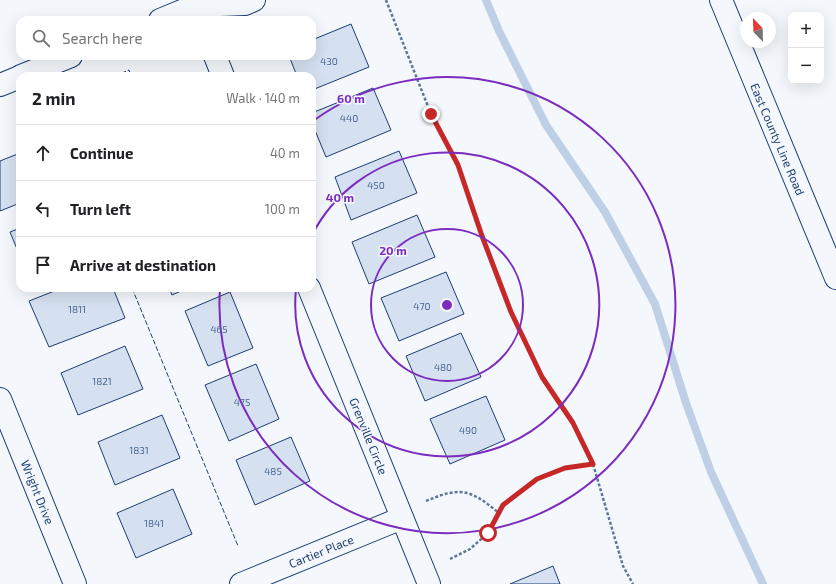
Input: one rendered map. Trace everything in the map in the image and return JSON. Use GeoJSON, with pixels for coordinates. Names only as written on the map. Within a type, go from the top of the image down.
{"type":"FeatureCollection","features":[{"type":"Feature","properties":{"kind":"street"},"geometry":{"type":"LineString","coordinates":[[174,16],[198,9],[245,4],[254,0]]}},
{"type":"Feature","properties":{"kind":"street","name":"East County Line Road"},"geometry":{"type":"LineString","coordinates":[[721,0],[836,278]]}},
{"type":"Feature","properties":{"kind":"street"},"geometry":{"type":"LineString","coordinates":[[31,72],[61,60]]}},
{"type":"Feature","properties":{"kind":"street"},"geometry":{"type":"LineString","coordinates":[[217,60],[221,72]]}},
{"type":"Feature","properties":{"kind":"street"},"geometry":{"type":"LineString","coordinates":[[0,85],[16,78]]}},
{"type":"Feature","properties":{"kind":"street","name":"Grenville Circle"},"geometry":{"type":"LineString","coordinates":[[311,292],[429,584]]}},
{"type":"Feature","properties":{"kind":"street","name":"Wright Drive"},"geometry":{"type":"LineString","coordinates":[[0,399],[76,584]]}},
{"type":"Feature","properties":{"kind":"street","name":"Cartier Place"},"geometry":{"type":"LineString","coordinates":[[241,584],[402,518]]}},
{"type":"Feature","properties":{"kind":"path"},"geometry":{"type":"LineString","coordinates":[[386,0],[431,114],[458,165],[482,236],[511,312],[542,377],[573,423],[593,464],[623,566],[632,584]]}},
{"type":"Feature","properties":{"kind":"path"},"geometry":{"type":"LineString","coordinates":[[450,559],[470,549],[488,533],[503,505],[537,479],[565,468],[593,464]]}},
{"type":"Feature","properties":{"kind":"path"},"geometry":{"type":"LineString","coordinates":[[426,501],[451,492],[464,492],[475,496],[499,513]]}},
{"type":"Feature","properties":{"kind":"building"},"geometry":{"type":"Polygon","coordinates":[[[351,24],[369,67],[316,88],[316,72],[295,72],[291,60],[316,60],[316,38],[351,24]]]}},
{"type":"Feature","properties":{"kind":"building"},"geometry":{"type":"Polygon","coordinates":[[[373,88],[391,130],[326,157],[316,133],[316,111],[373,88]]]}},
{"type":"Feature","properties":{"kind":"building"},"geometry":{"type":"Polygon","coordinates":[[[399,151],[417,193],[351,220],[335,177],[399,151]]]}},
{"type":"Feature","properties":{"kind":"building"},"geometry":{"type":"Polygon","coordinates":[[[16,155],[16,205],[0,211],[0,161],[16,155]]]}},
{"type":"Feature","properties":{"kind":"building"},"geometry":{"type":"Polygon","coordinates":[[[417,215],[435,257],[369,284],[352,242],[417,215]]]}},
{"type":"Feature","properties":{"kind":"building"},"geometry":{"type":"Polygon","coordinates":[[[16,230],[16,246],[10,232],[16,230]]]}},
{"type":"Feature","properties":{"kind":"building"},"geometry":{"type":"Polygon","coordinates":[[[446,272],[464,314],[399,341],[381,298],[446,272]]]}},
{"type":"Feature","properties":{"kind":"building"},"geometry":{"type":"Polygon","coordinates":[[[52,292],[115,292],[125,318],[49,347],[29,301],[52,292]]]}},
{"type":"Feature","properties":{"kind":"building"},"geometry":{"type":"Polygon","coordinates":[[[171,292],[179,292],[172,295],[171,292]]]}},
{"type":"Feature","properties":{"kind":"building"},"geometry":{"type":"Polygon","coordinates":[[[230,292],[253,348],[208,366],[185,311],[230,292]]]}},
{"type":"Feature","properties":{"kind":"building"},"geometry":{"type":"Polygon","coordinates":[[[461,333],[481,377],[425,401],[406,356],[461,333]]]}},
{"type":"Feature","properties":{"kind":"building"},"geometry":{"type":"Polygon","coordinates":[[[125,346],[143,389],[78,415],[61,373],[125,346]]]}},
{"type":"Feature","properties":{"kind":"building"},"geometry":{"type":"Polygon","coordinates":[[[256,364],[279,419],[229,441],[205,385],[256,364]]]}},
{"type":"Feature","properties":{"kind":"building"},"geometry":{"type":"Polygon","coordinates":[[[486,396],[505,440],[450,464],[430,419],[486,396]]]}},
{"type":"Feature","properties":{"kind":"building"},"geometry":{"type":"Polygon","coordinates":[[[162,415],[180,458],[115,485],[98,442],[162,415]]]}},
{"type":"Feature","properties":{"kind":"building"},"geometry":{"type":"Polygon","coordinates":[[[291,437],[310,481],[255,505],[236,460],[291,437]]]}},
{"type":"Feature","properties":{"kind":"building"},"geometry":{"type":"Polygon","coordinates":[[[173,489],[192,534],[136,558],[117,513],[173,489]]]}},
{"type":"Feature","properties":{"kind":"building"},"geometry":{"type":"Polygon","coordinates":[[[553,566],[560,584],[510,584],[553,566]]]}},
{"type":"Feature","properties":{"kind":"waterway"},"geometry":{"type":"LineString","coordinates":[[486,0],[499,31],[546,125],[605,212],[655,304],[686,403],[711,472],[763,584]]}},
{"type":"Feature","properties":{"kind":"fence"},"geometry":{"type":"LineString","coordinates":[[124,72],[129,70],[130,72]]}},
{"type":"Feature","properties":{"kind":"fence"},"geometry":{"type":"LineString","coordinates":[[134,292],[238,546]]}},
{"type":"Feature","properties":{"kind":"route"},"geometry":{"type":"LineString","coordinates":[[431,114],[458,165],[482,236],[511,312],[542,377],[573,423],[593,464],[565,468],[537,479],[503,505],[488,533]]}}]}
